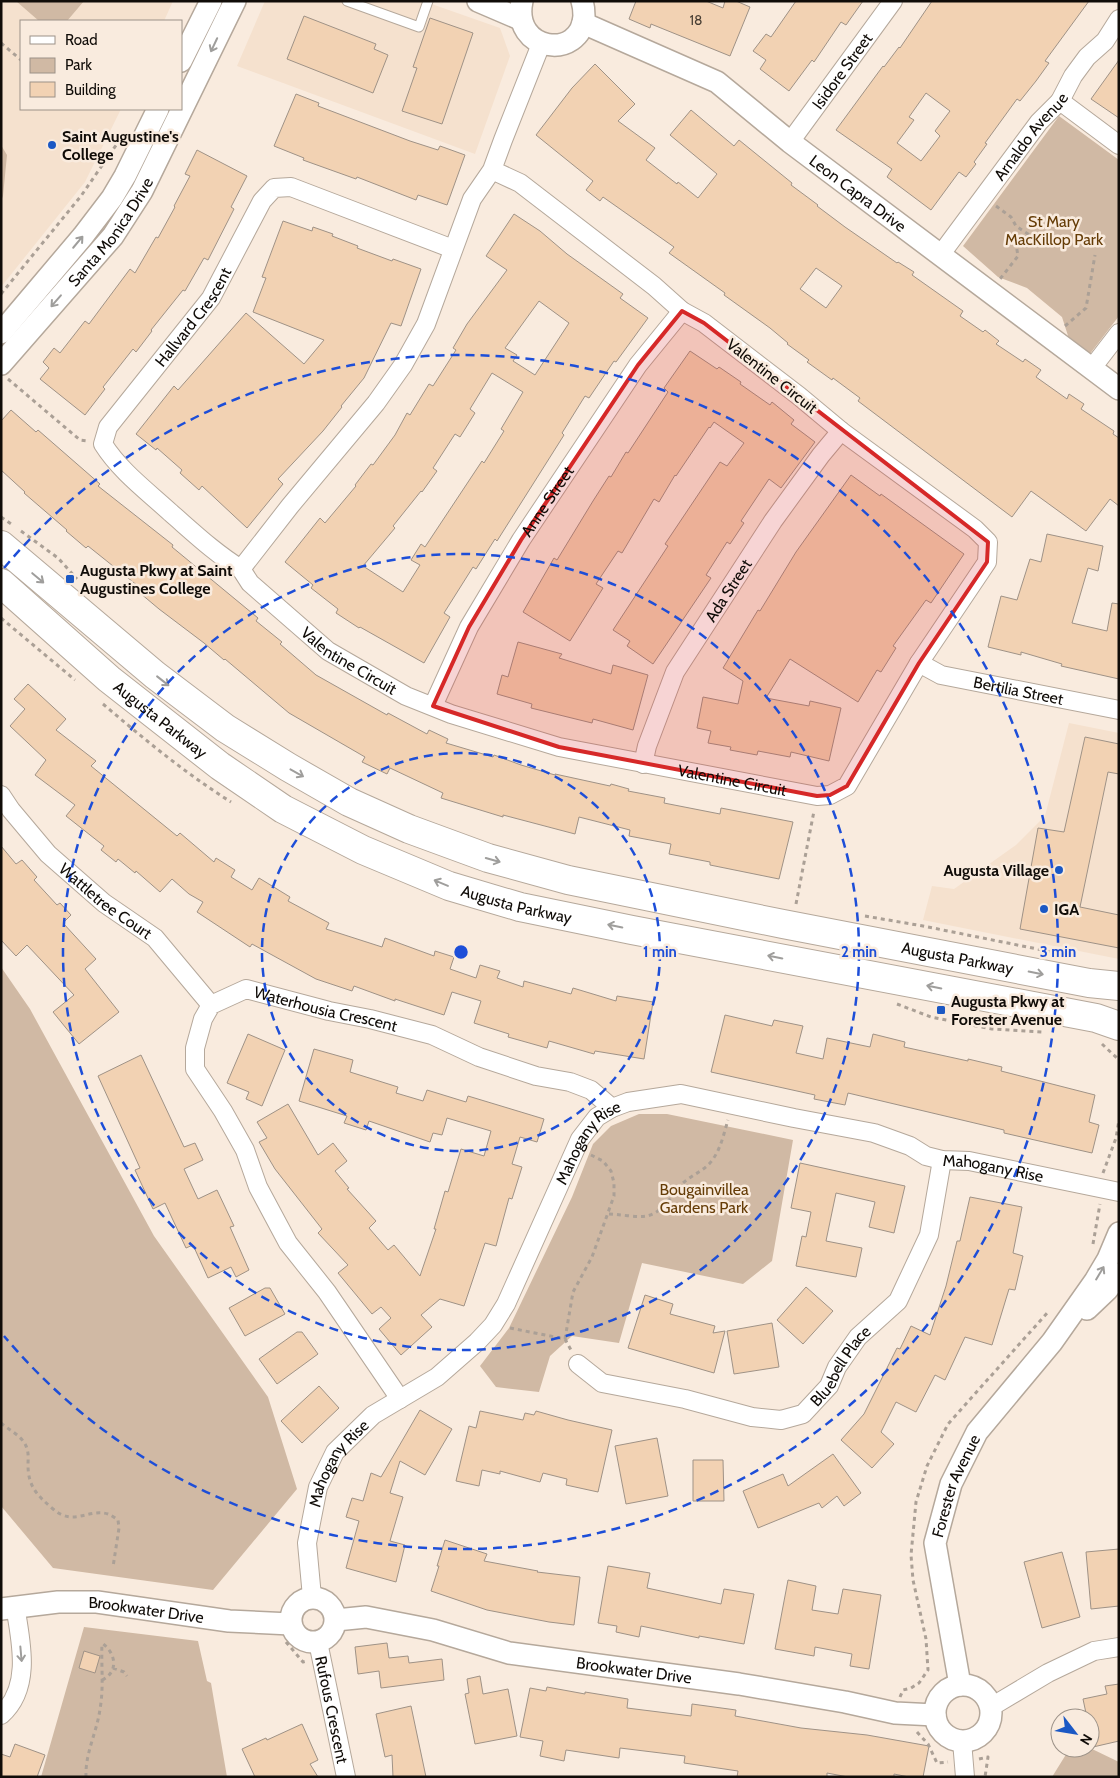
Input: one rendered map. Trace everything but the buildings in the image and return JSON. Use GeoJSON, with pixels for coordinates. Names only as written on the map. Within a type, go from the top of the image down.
{"type":"FeatureCollection","features":[{"type":"Feature","properties":{"kind":"main road","name":"Augusta Parkway"},"geometry":{"type":"LineString","coordinates":[[1,546],[155,675],[225,728],[349,802],[409,829],[488,858],[568,880],[1053,976],[1106,986],[1119,986]]}},
{"type":"Feature","properties":{"kind":"main road","name":"Augusta Parkway"},"geometry":{"type":"LineString","coordinates":[[1,583],[109,679],[220,766],[283,809],[363,850],[449,886],[538,910],[632,930],[1096,1018],[1119,1026]]}},
{"type":"Feature","properties":{"kind":"street"},"geometry":{"type":"LineString","coordinates":[[182,59],[211,1]]}},
{"type":"Feature","properties":{"kind":"street","name":"Santa Monica Drive"},"geometry":{"type":"LineString","coordinates":[[182,109],[235,1]]}},
{"type":"Feature","properties":{"kind":"street"},"geometry":{"type":"LineString","coordinates":[[478,1],[521,10],[527,34],[541,44],[554,46],[566,42],[577,35],[583,24],[584,7],[582,1]]}},
{"type":"Feature","properties":{"kind":"street","name":"Isidore Street"},"geometry":{"type":"LineString","coordinates":[[790,142],[893,1]]}},
{"type":"Feature","properties":{"kind":"street","name":"Arnaldo Avenue"},"geometry":{"type":"LineString","coordinates":[[941,254],[1039,122],[1060,101],[1073,76],[1087,57],[1105,40],[1119,19]]}},
{"type":"Feature","properties":{"kind":"street","name":"Leon Capra Drive"},"geometry":{"type":"LineString","coordinates":[[583,24],[717,82],[790,142],[1119,389]]}},
{"type":"Feature","properties":{"kind":"street"},"geometry":{"type":"LineString","coordinates":[[103,444],[112,457],[131,477],[221,557],[241,569],[290,506],[376,403],[403,365],[426,324],[472,198],[492,170],[541,44]]}},
{"type":"Feature","properties":{"kind":"street"},"geometry":{"type":"LineString","coordinates":[[1060,101],[1119,145]]}},
{"type":"Feature","properties":{"kind":"street","name":"Santa Monica Drive"},"geometry":{"type":"LineString","coordinates":[[1,333],[83,236],[112,198],[158,110]]}},
{"type":"Feature","properties":{"kind":"street","name":"Santa Monica Drive"},"geometry":{"type":"LineString","coordinates":[[5,372],[127,216],[142,191],[182,110]]}},
{"type":"Feature","properties":{"kind":"street","name":"Valentine Circuit"},"geometry":{"type":"LineString","coordinates":[[241,569],[250,583],[328,651],[406,696],[451,714],[559,747],[817,796],[830,795],[847,786],[919,664],[987,562],[988,542],[975,529],[841,431],[799,396],[704,323],[682,310],[654,286],[520,183],[492,170]]}},
{"type":"Feature","properties":{"kind":"street","name":"Hallvard Crescent"},"geometry":{"type":"LineString","coordinates":[[103,444],[108,427],[211,298],[262,201],[274,188],[291,187],[453,249]]}},
{"type":"Feature","properties":{"kind":"street","name":"Anne Street"},"geometry":{"type":"LineString","coordinates":[[433,706],[469,627],[520,540],[638,365],[682,310]]}},
{"type":"Feature","properties":{"kind":"street"},"geometry":{"type":"LineString","coordinates":[[1092,368],[1119,333]]}},
{"type":"Feature","properties":{"kind":"street","name":"Ada Street"},"geometry":{"type":"LineString","coordinates":[[643,764],[647,746],[675,672],[773,522],[821,455],[841,431]]}},
{"type":"Feature","properties":{"kind":"street","name":"Bertilia Street"},"geometry":{"type":"LineString","coordinates":[[919,664],[941,675],[1119,710]]}},
{"type":"Feature","properties":{"kind":"street","name":"Wattletree Court"},"geometry":{"type":"LineString","coordinates":[[1,795],[11,810],[48,854],[104,903],[155,938],[211,1005]]}},
{"type":"Feature","properties":{"kind":"street","name":"Waterhousia Crescent"},"geometry":{"type":"LineString","coordinates":[[211,1005],[246,989],[330,1011],[370,1019],[432,1035],[479,1056],[536,1076],[570,1082],[591,1090],[612,1108]]}},
{"type":"Feature","properties":{"kind":"street"},"geometry":{"type":"LineString","coordinates":[[211,1005],[204,1019],[196,1048],[195,1069],[223,1111],[245,1150],[258,1187],[288,1243],[327,1292],[400,1399]]}},
{"type":"Feature","properties":{"kind":"street","name":"Mahogany Rise"},"geometry":{"type":"LineString","coordinates":[[312,1597],[307,1542],[318,1487],[335,1452],[373,1415],[437,1377],[477,1342],[493,1325],[506,1304],[580,1139],[597,1117],[612,1108],[628,1102],[681,1094],[874,1133],[910,1146],[926,1156],[942,1160],[969,1162],[1111,1190]]}},
{"type":"Feature","properties":{"kind":"street","name":"Bluebell Place"},"geometry":{"type":"LineString","coordinates":[[578,1364],[602,1383],[685,1399],[752,1417],[781,1420],[803,1414],[829,1386],[837,1367],[858,1336],[898,1301],[929,1235],[942,1160]]}},
{"type":"Feature","properties":{"kind":"street","name":"Forester Avenue"},"geometry":{"type":"LineString","coordinates":[[960,1685],[935,1543],[948,1492],[977,1432],[1052,1342],[1095,1281],[1108,1259],[1119,1233]]}},
{"type":"Feature","properties":{"kind":"street","name":"Forester Avenue"},"geometry":{"type":"LineString","coordinates":[[1052,1342],[1107,1290],[1119,1274]]}},
{"type":"Feature","properties":{"kind":"street"},"geometry":{"type":"LineString","coordinates":[[312,1597],[319,1598],[331,1606],[336,1620],[331,1634],[325,1639],[319,1651],[298,1636],[286,1631],[293,1609],[304,1599],[312,1597]]}},
{"type":"Feature","properties":{"kind":"street","name":"Brookwater Drive"},"geometry":{"type":"LineString","coordinates":[[8,1608],[58,1602],[96,1602],[286,1631]]}},
{"type":"Feature","properties":{"kind":"street"},"geometry":{"type":"LineString","coordinates":[[1,1715],[8,1710],[22,1670],[8,1608]]}},
{"type":"Feature","properties":{"kind":"street","name":"Brookwater Drive"},"geometry":{"type":"LineString","coordinates":[[336,1620],[366,1617],[433,1630],[509,1653],[738,1684],[845,1702],[895,1713],[935,1715]]}},
{"type":"Feature","properties":{"kind":"street"},"geometry":{"type":"LineString","coordinates":[[990,1707],[1048,1672],[1094,1651],[1119,1647]]}},
{"type":"Feature","properties":{"kind":"street","name":"Rufous Crescent"},"geometry":{"type":"LineString","coordinates":[[319,1651],[346,1777]]}},
{"type":"Feature","properties":{"kind":"street"},"geometry":{"type":"LineString","coordinates":[[960,1685],[974,1687],[982,1692],[987,1699],[991,1716],[983,1733],[976,1738],[962,1741],[943,1734],[938,1726],[935,1715],[937,1702],[942,1694],[948,1689],[960,1685]]}},
{"type":"Feature","properties":{"kind":"street"},"geometry":{"type":"LineString","coordinates":[[962,1741],[965,1777]]}},
{"type":"Feature","properties":{"kind":"lane"},"geometry":{"type":"LineString","coordinates":[[347,1],[418,27],[428,1]]}},
{"type":"Feature","properties":{"kind":"path"},"geometry":{"type":"LineString","coordinates":[[1,43],[20,59]]}},
{"type":"Feature","properties":{"kind":"path"},"geometry":{"type":"LineString","coordinates":[[1,294],[85,190],[126,132]]}},
{"type":"Feature","properties":{"kind":"path"},"geometry":{"type":"LineString","coordinates":[[984,197],[1011,217],[1016,226],[1028,234],[1016,244],[1018,256],[991,292]]}},
{"type":"Feature","properties":{"kind":"path"},"geometry":{"type":"LineString","coordinates":[[1052,338],[1086,308],[1095,255]]}},
{"type":"Feature","properties":{"kind":"path"},"geometry":{"type":"LineString","coordinates":[[5,372],[80,440],[103,444]]}},
{"type":"Feature","properties":{"kind":"path"},"geometry":{"type":"LineString","coordinates":[[1,517],[58,558],[83,585]]}},
{"type":"Feature","properties":{"kind":"path"},"geometry":{"type":"LineString","coordinates":[[787,902],[796,904],[817,796]]}},
{"type":"Feature","properties":{"kind":"path"},"geometry":{"type":"LineString","coordinates":[[864,916],[952,931],[1068,954],[1074,957]]}},
{"type":"Feature","properties":{"kind":"path"},"geometry":{"type":"LineString","coordinates":[[608,1214],[646,1216],[658,1211],[684,1183],[713,1160],[719,1150],[733,1105]]}},
{"type":"Feature","properties":{"kind":"path"},"geometry":{"type":"LineString","coordinates":[[1092,1246],[1111,1190],[1103,1169],[1116,1138],[1119,1120]]}},
{"type":"Feature","properties":{"kind":"path"},"geometry":{"type":"LineString","coordinates":[[576,1147],[603,1161],[611,1171],[614,1183],[614,1196],[592,1257],[573,1292],[565,1339],[578,1364]]}},
{"type":"Feature","properties":{"kind":"path"},"geometry":{"type":"LineString","coordinates":[[895,1713],[903,1690],[919,1683],[928,1670],[926,1639],[913,1580],[911,1555],[916,1502],[926,1466],[948,1424],[1050,1310]]}},
{"type":"Feature","properties":{"kind":"path"},"geometry":{"type":"LineString","coordinates":[[493,1325],[565,1339]]}},
{"type":"Feature","properties":{"kind":"path"},"geometry":{"type":"LineString","coordinates":[[1,1423],[23,1440],[27,1448],[30,1485],[55,1511],[66,1517],[76,1518],[95,1514],[109,1514],[118,1520],[119,1528],[113,1567]]}},
{"type":"Feature","properties":{"kind":"path"},"geometry":{"type":"LineString","coordinates":[[286,1631],[302,1662],[319,1651]]}},
{"type":"Feature","properties":{"kind":"path"},"geometry":{"type":"LineString","coordinates":[[86,1777],[88,1753],[100,1708],[102,1643],[110,1648],[114,1659],[113,1668],[108,1677],[102,1680]]}},
{"type":"Feature","properties":{"kind":"path"},"geometry":{"type":"LineString","coordinates":[[113,1668],[124,1672],[127,1676]]}},
{"type":"Feature","properties":{"kind":"highlighted area"},"geometry":{"type":"Polygon","coordinates":[[[682,311],[704,323],[988,542],[987,562],[919,663],[847,786],[830,795],[817,796],[559,747],[433,706],[469,627],[521,540],[638,365],[682,311]]]}},
{"type":"Feature","properties":{"kind":"shaded area","name":"Saint Augustine's College"},"geometry":{"type":"Polygon","coordinates":[[[1,1],[173,1],[164,20],[20,20],[20,110],[121,110],[85,182],[1,287],[1,1]]]}},
{"type":"Feature","properties":{"kind":"shaded area"},"geometry":{"type":"Polygon","coordinates":[[[265,1],[423,1],[500,28],[510,56],[475,154],[237,66],[265,1]]]}},
{"type":"Feature","properties":{"kind":"shaded area"},"geometry":{"type":"Polygon","coordinates":[[[1069,723],[1119,733],[1119,959],[923,920],[932,886],[954,889],[1016,845],[1045,816],[1069,723]]]}},
{"type":"Feature","properties":{"kind":"green space"},"geometry":{"type":"Polygon","coordinates":[[[16,1],[84,1],[68,20],[38,20],[16,1]]]}},
{"type":"Feature","properties":{"kind":"green space","name":"St Mary MacKillop Park"},"geometry":{"type":"Polygon","coordinates":[[[1059,116],[1119,160],[1119,316],[1089,355],[1070,342],[1062,317],[1027,288],[998,277],[963,246],[1059,116]]]}},
{"type":"Feature","properties":{"kind":"green space"},"geometry":{"type":"Polygon","coordinates":[[[1,145],[7,155],[1,201],[1,145]]]}},
{"type":"Feature","properties":{"kind":"green space"},"geometry":{"type":"Polygon","coordinates":[[[1,967],[30,1009],[154,1236],[268,1397],[297,1489],[213,1590],[53,1568],[1,1506],[1,967]]]}},
{"type":"Feature","properties":{"kind":"green space","name":"Bougainvillea Gardens Park"},"geometry":{"type":"Polygon","coordinates":[[[639,1114],[667,1114],[793,1140],[772,1261],[743,1284],[642,1263],[619,1343],[572,1336],[550,1356],[539,1392],[496,1387],[480,1366],[509,1328],[572,1197],[593,1144],[611,1126],[639,1114]]]}},
{"type":"Feature","properties":{"kind":"green space"},"geometry":{"type":"Polygon","coordinates":[[[84,1627],[198,1641],[207,1681],[211,1683],[227,1777],[41,1777],[84,1627]]]}},
{"type":"Feature","properties":{"kind":"green space"},"geometry":{"type":"Polygon","coordinates":[[[1100,1753],[1119,1762],[1119,1777],[1052,1777],[1064,1758],[1100,1758],[1100,1753]]]}},
{"type":"Feature","properties":{"kind":"place","name":"Saint Augustine's College"},"geometry":{"type":"Point","coordinates":[52,145]}},
{"type":"Feature","properties":{"kind":"place","name":"Augusta Pkwy at Saint Augustines College"},"geometry":{"type":"Point","coordinates":[70,579]}},
{"type":"Feature","properties":{"kind":"place","name":"Augusta Village"},"geometry":{"type":"Point","coordinates":[1059,870]}},
{"type":"Feature","properties":{"kind":"place","name":"IGA"},"geometry":{"type":"Point","coordinates":[1044,909]}},
{"type":"Feature","properties":{"kind":"place","name":"Augusta Pkwy at Forester Avenue"},"geometry":{"type":"Point","coordinates":[941,1010]}}]}
